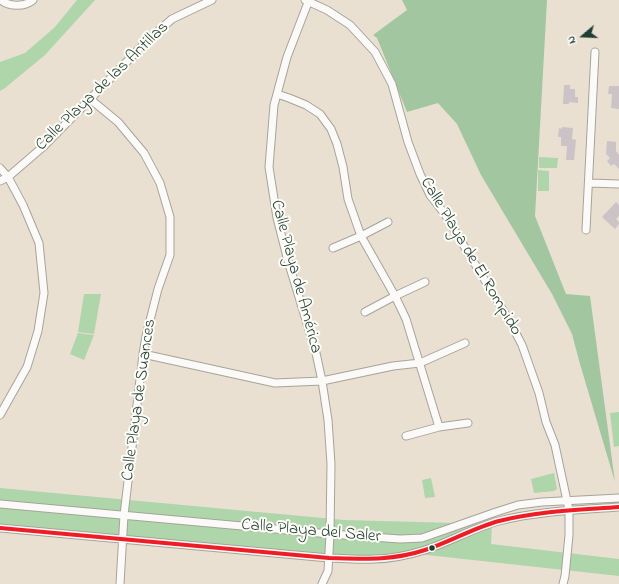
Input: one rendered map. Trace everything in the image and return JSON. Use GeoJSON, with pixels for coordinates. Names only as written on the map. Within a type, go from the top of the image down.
{"type":"FeatureCollection","features":[{"type":"Feature","properties":{"kind":"street"},"geometry":{"type":"LineString","coordinates":[[1,0],[4,3],[17,5],[33,0]]}},
{"type":"Feature","properties":{"kind":"street","name":"Calle Playa de las Antillas"},"geometry":{"type":"LineString","coordinates":[[0,182],[44,146],[147,41],[172,19],[212,0]]}},
{"type":"Feature","properties":{"kind":"street","name":"Calle Playa de América"},"geometry":{"type":"LineString","coordinates":[[307,0],[287,57],[274,105],[269,167],[277,218],[288,261],[316,353],[328,420],[331,464],[330,534],[328,571],[322,584]]}},
{"type":"Feature","properties":{"kind":"street","name":"Calle Playa de El Rompido"},"geometry":{"type":"LineString","coordinates":[[307,0],[327,10],[350,25],[375,52],[392,84],[408,142],[430,195],[444,213],[509,320],[522,345],[539,393],[546,422],[555,445],[569,510],[569,534],[563,584]]}},
{"type":"Feature","properties":{"kind":"street"},"geometry":{"type":"LineString","coordinates":[[586,230],[595,52]]}},
{"type":"Feature","properties":{"kind":"street"},"geometry":{"type":"LineString","coordinates":[[277,94],[306,104],[320,114],[331,128],[343,167],[348,199],[361,236],[406,318],[440,426]]}},
{"type":"Feature","properties":{"kind":"street","name":"Calle Playa de Suances"},"geometry":{"type":"LineString","coordinates":[[90,99],[118,122],[144,153],[160,183],[170,217],[170,255],[158,289],[143,354],[124,515],[120,584]]}},
{"type":"Feature","properties":{"kind":"street"},"geometry":{"type":"LineString","coordinates":[[0,168],[8,177],[23,205],[39,243],[44,293],[38,331],[27,367],[0,415]]}},
{"type":"Feature","properties":{"kind":"street"},"geometry":{"type":"LineString","coordinates":[[589,183],[619,184]]}},
{"type":"Feature","properties":{"kind":"street"},"geometry":{"type":"LineString","coordinates":[[333,248],[388,222]]}},
{"type":"Feature","properties":{"kind":"street"},"geometry":{"type":"LineString","coordinates":[[365,312],[425,282]]}},
{"type":"Feature","properties":{"kind":"street"},"geometry":{"type":"LineString","coordinates":[[143,354],[275,383],[322,381],[393,366],[420,364],[465,343]]}},
{"type":"Feature","properties":{"kind":"street"},"geometry":{"type":"LineString","coordinates":[[406,436],[440,426],[468,423]]}},
{"type":"Feature","properties":{"kind":"street"},"geometry":{"type":"LineString","coordinates":[[618,498],[619,508]]}},
{"type":"Feature","properties":{"kind":"street","name":"Calle Playa del Saler"},"geometry":{"type":"LineString","coordinates":[[0,504],[400,539],[422,538],[496,512],[518,506],[567,500],[618,498]]}},
{"type":"Feature","properties":{"kind":"street","name":"Calle Playa del Saler"},"geometry":{"type":"LineString","coordinates":[[0,528],[329,558],[375,559],[396,557],[425,550],[498,522],[541,513],[569,510],[619,508]]}},
{"type":"Feature","properties":{"kind":"green space"},"geometry":{"type":"Polygon","coordinates":[[[77,0],[95,0],[45,55],[0,91],[0,62],[25,53],[55,27],[77,0]]]}},
{"type":"Feature","properties":{"kind":"green space"},"geometry":{"type":"Polygon","coordinates":[[[402,0],[547,0],[535,216],[566,294],[590,296],[615,482],[572,334],[552,294],[481,175],[457,124],[438,103],[407,112],[377,38],[373,35],[407,10],[402,0]]]}},
{"type":"Feature","properties":{"kind":"green space"},"geometry":{"type":"Polygon","coordinates":[[[539,157],[558,158],[557,168],[539,168],[539,157]]]}},
{"type":"Feature","properties":{"kind":"green space"},"geometry":{"type":"Polygon","coordinates":[[[538,170],[549,171],[549,191],[538,191],[538,170]]]}},
{"type":"Feature","properties":{"kind":"green space"},"geometry":{"type":"Polygon","coordinates":[[[84,294],[101,294],[94,334],[78,332],[84,294]]]}},
{"type":"Feature","properties":{"kind":"green space"},"geometry":{"type":"Polygon","coordinates":[[[78,333],[94,335],[84,360],[70,354],[78,333]]]}},
{"type":"Feature","properties":{"kind":"green space"},"geometry":{"type":"Polygon","coordinates":[[[619,412],[619,446],[614,447],[610,413],[619,412]]]}},
{"type":"Feature","properties":{"kind":"green space"},"geometry":{"type":"Polygon","coordinates":[[[554,473],[557,489],[554,491],[534,493],[531,479],[554,473]]]}},
{"type":"Feature","properties":{"kind":"green space"},"geometry":{"type":"Polygon","coordinates":[[[431,478],[435,497],[425,498],[422,480],[431,478]]]}},
{"type":"Feature","properties":{"kind":"green space"},"geometry":{"type":"Polygon","coordinates":[[[0,488],[344,520],[492,524],[491,544],[619,559],[619,576],[418,554],[381,559],[0,530],[0,488]]]}},
{"type":"Feature","properties":{"kind":"building"},"geometry":{"type":"Polygon","coordinates":[[[564,85],[570,85],[570,89],[575,89],[575,97],[578,97],[578,103],[569,102],[569,104],[563,104],[564,85]]]}},
{"type":"Feature","properties":{"kind":"building"},"geometry":{"type":"Polygon","coordinates":[[[609,86],[619,86],[619,109],[611,108],[612,94],[608,94],[609,86]]]}},
{"type":"Feature","properties":{"kind":"building"},"geometry":{"type":"Polygon","coordinates":[[[562,127],[573,128],[572,139],[576,140],[574,160],[566,160],[567,146],[561,146],[561,137],[558,137],[559,128],[561,129],[562,127]]]}},
{"type":"Feature","properties":{"kind":"building"},"geometry":{"type":"Polygon","coordinates":[[[607,141],[616,142],[616,151],[619,155],[619,169],[614,164],[611,166],[607,161],[610,158],[606,154],[607,141]]]}},
{"type":"Feature","properties":{"kind":"building"},"geometry":{"type":"Polygon","coordinates":[[[616,202],[619,205],[619,216],[616,219],[619,224],[615,229],[602,217],[616,202]]]}},
{"type":"Feature","properties":{"kind":"transit line"},"geometry":{"type":"LineString","coordinates":[[0,528],[329,558],[389,558],[413,554],[425,550],[499,521],[559,511],[619,507]]}}]}
